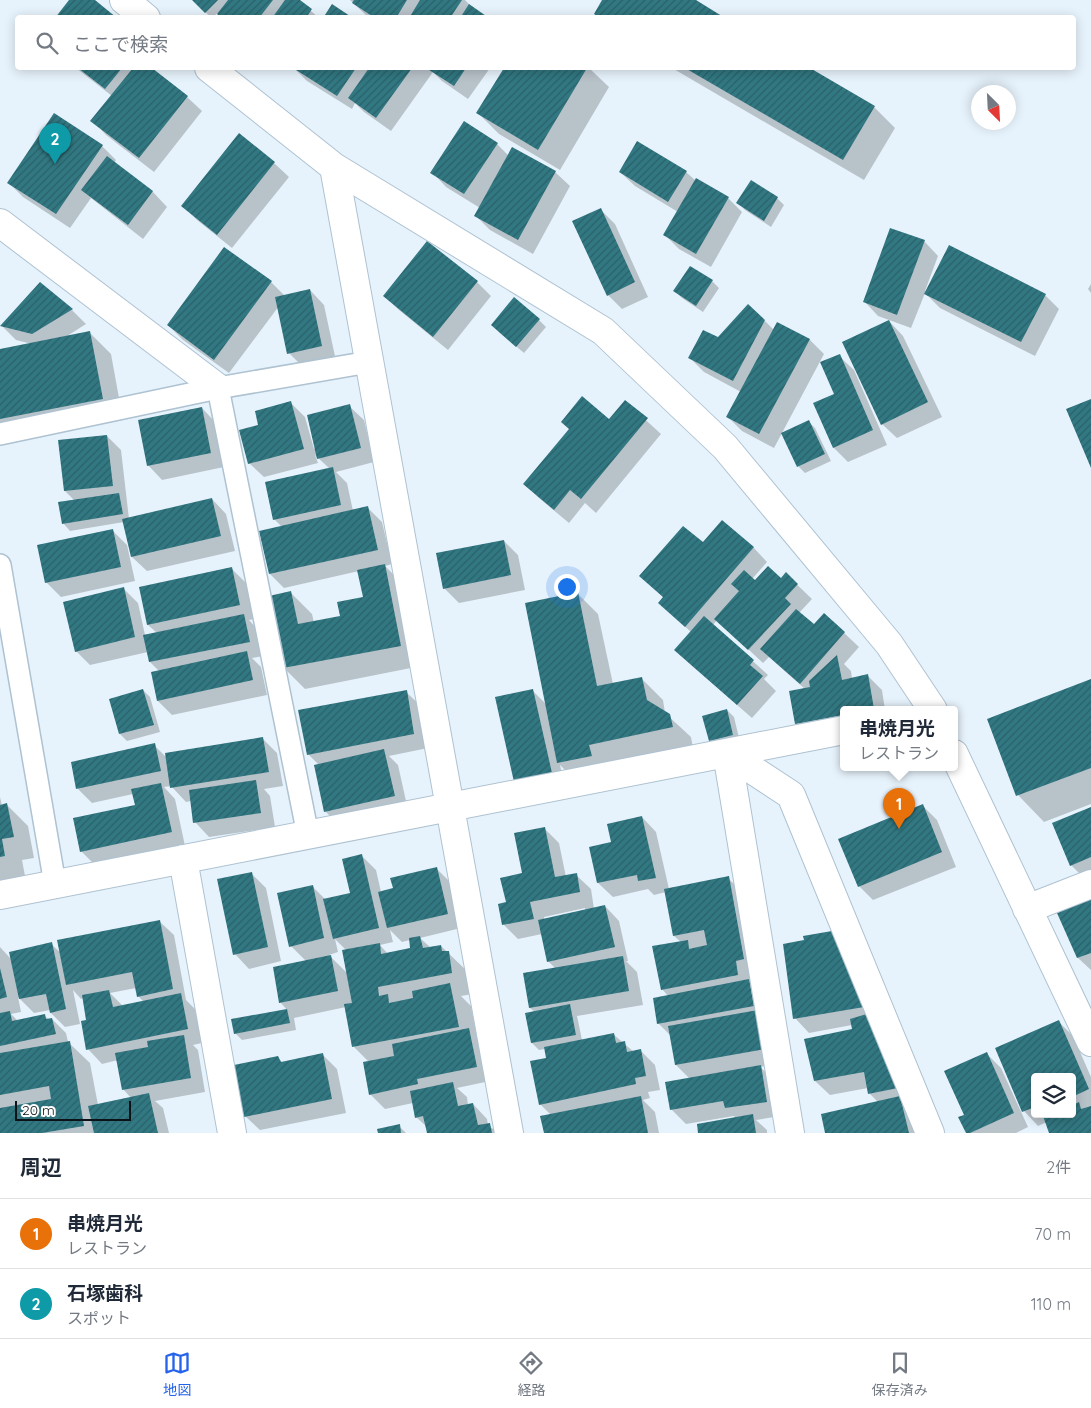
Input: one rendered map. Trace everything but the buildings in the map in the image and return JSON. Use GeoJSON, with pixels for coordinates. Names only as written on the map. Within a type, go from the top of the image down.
{"type":"FeatureCollection","features":[{"type":"Feature","properties":{"kind":"street"},"geometry":{"type":"LineString","coordinates":[[124,0],[142,15]]}},
{"type":"Feature","properties":{"kind":"street"},"geometry":{"type":"LineString","coordinates":[[212,70],[334,167],[603,331],[725,447],[889,644],[930,706]]}},
{"type":"Feature","properties":{"kind":"street"},"geometry":{"type":"LineString","coordinates":[[334,167],[509,1133]]}},
{"type":"Feature","properties":{"kind":"street"},"geometry":{"type":"LineString","coordinates":[[0,223],[218,388]]}},
{"type":"Feature","properties":{"kind":"street"},"geometry":{"type":"LineString","coordinates":[[0,895],[840,731]]}},
{"type":"Feature","properties":{"kind":"street"},"geometry":{"type":"LineString","coordinates":[[727,753],[790,1133]]}},
{"type":"Feature","properties":{"kind":"street"},"geometry":{"type":"LineString","coordinates":[[727,753],[791,795],[930,1133]]}},
{"type":"Feature","properties":{"kind":"street"},"geometry":{"type":"LineString","coordinates":[[958,762],[1091,1042]]}},
{"type":"Feature","properties":{"kind":"street"},"geometry":{"type":"LineString","coordinates":[[183,859],[232,1133]]}},
{"type":"Feature","properties":{"kind":"street"},"geometry":{"type":"LineString","coordinates":[[1027,908],[1091,884]]}},
{"type":"Feature","properties":{"kind":"lane"},"geometry":{"type":"LineString","coordinates":[[0,434],[218,388],[369,362]]}},
{"type":"Feature","properties":{"kind":"lane"},"geometry":{"type":"LineString","coordinates":[[218,388],[308,835]]}},
{"type":"Feature","properties":{"kind":"lane"},"geometry":{"type":"LineString","coordinates":[[0,565],[55,884]]}},
{"type":"Feature","properties":{"kind":"place","name":"石塚歯科"},"geometry":{"type":"Point","coordinates":[55,164]}},
{"type":"Feature","properties":{"kind":"place","name":"串焼月光"},"geometry":{"type":"Point","coordinates":[899,829]}}]}
